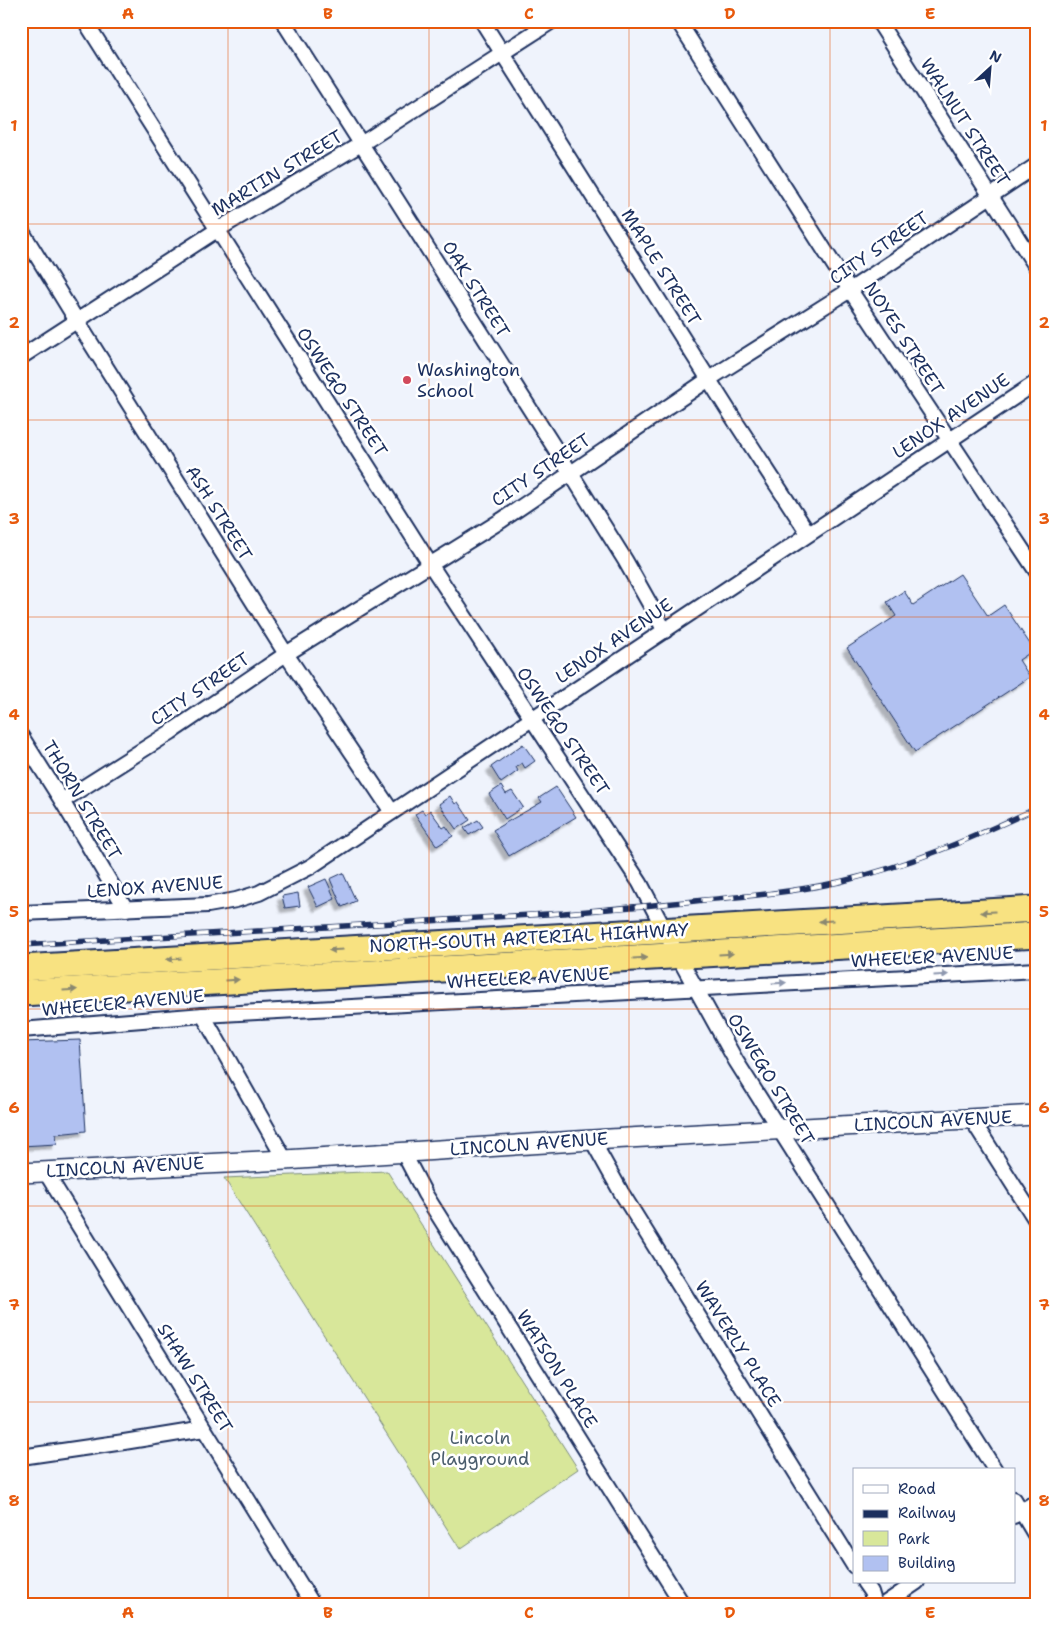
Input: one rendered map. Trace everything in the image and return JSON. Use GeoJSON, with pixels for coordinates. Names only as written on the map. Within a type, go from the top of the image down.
{"type":"FeatureCollection","features":[{"type":"Feature","properties":{"kind":"highway","name":"NORTH-SOUTH ARTERIAL HIGHWAY"},"geometry":{"type":"LineString","coordinates":[[21,968],[1037,909]]}},
{"type":"Feature","properties":{"kind":"highway","name":"NORTH-SOUTH ARTERIAL HIGHWAY"},"geometry":{"type":"LineString","coordinates":[[21,993],[1037,935]]}},
{"type":"Feature","properties":{"kind":"street","name":"OSWEGO STREET"},"geometry":{"type":"LineString","coordinates":[[86,21],[430,564],[640,883],[664,931],[736,1061],[995,1468]]}},
{"type":"Feature","properties":{"kind":"street","name":"OAK STREET"},"geometry":{"type":"LineString","coordinates":[[283,21],[570,472],[625,560],[665,631]]}},
{"type":"Feature","properties":{"kind":"street","name":"MAPLE STREET"},"geometry":{"type":"LineString","coordinates":[[482,21],[808,533]]}},
{"type":"Feature","properties":{"kind":"street","name":"MARTIN STREET"},"geometry":{"type":"LineString","coordinates":[[21,357],[217,230],[362,144],[552,21]]}},
{"type":"Feature","properties":{"kind":"street","name":"NOYES STREET"},"geometry":{"type":"LineString","coordinates":[[678,21],[850,290],[1037,572]]}},
{"type":"Feature","properties":{"kind":"street","name":"WALNUT STREET"},"geometry":{"type":"LineString","coordinates":[[878,21],[1037,268]]}},
{"type":"Feature","properties":{"kind":"street","name":"CITY STREET"},"geometry":{"type":"LineString","coordinates":[[62,801],[171,732],[286,654],[502,520],[709,379],[850,290],[1037,165]]}},
{"type":"Feature","properties":{"kind":"street","name":"ASH STREET"},"geometry":{"type":"LineString","coordinates":[[21,230],[286,654],[392,812]]}},
{"type":"Feature","properties":{"kind":"street","name":"LENOX AVENUE"},"geometry":{"type":"LineString","coordinates":[[21,914],[208,905],[236,900],[259,893],[310,867],[1037,382]]}},
{"type":"Feature","properties":{"kind":"street","name":"THORN STREET"},"geometry":{"type":"LineString","coordinates":[[21,736],[126,909]]}},
{"type":"Feature","properties":{"kind":"street","name":"WHEELER AVENUE"},"geometry":{"type":"LineString","coordinates":[[21,1030],[203,1015],[1037,970]]}},
{"type":"Feature","properties":{"kind":"street"},"geometry":{"type":"LineString","coordinates":[[203,1015],[285,1160]]}},
{"type":"Feature","properties":{"kind":"street","name":"LINCOLN AVENUE"},"geometry":{"type":"LineString","coordinates":[[21,1173],[285,1160],[1037,1114]]}},
{"type":"Feature","properties":{"kind":"street"},"geometry":{"type":"LineString","coordinates":[[972,1118],[1037,1222]]}},
{"type":"Feature","properties":{"kind":"street","name":"WAVERLY PLACE"},"geometry":{"type":"LineString","coordinates":[[592,1140],[621,1192],[853,1564]]}},
{"type":"Feature","properties":{"kind":"street","name":"WATSON PLACE"},"geometry":{"type":"LineString","coordinates":[[403,1152],[424,1194],[683,1605]]}},
{"type":"Feature","properties":{"kind":"street","name":"SHAW STREET"},"geometry":{"type":"LineString","coordinates":[[46,1171],[314,1605]]}},
{"type":"Feature","properties":{"kind":"street"},"geometry":{"type":"LineString","coordinates":[[21,1456],[204,1429]]}},
{"type":"Feature","properties":{"kind":"street"},"geometry":{"type":"LineString","coordinates":[[1037,1501],[1017,1509],[1037,1538]]}},
{"type":"Feature","properties":{"kind":"street"},"geometry":{"type":"LineString","coordinates":[[865,1584],[875,1605]]}},
{"type":"Feature","properties":{"kind":"street"},"geometry":{"type":"LineString","coordinates":[[884,1605],[914,1584]]}},
{"type":"Feature","properties":{"kind":"green space","name":"Lincoln Playground"},"geometry":{"type":"Polygon","coordinates":[[[387,1171],[578,1469],[460,1549],[224,1178],[387,1171]]]}},
{"type":"Feature","properties":{"kind":"building"},"geometry":{"type":"Polygon","coordinates":[[[960,574],[988,616],[1004,605],[1034,650],[1019,660],[1030,677],[915,752],[847,648],[896,616],[887,602],[904,591],[913,605],[960,574]]]}},
{"type":"Feature","properties":{"kind":"building"},"geometry":{"type":"Polygon","coordinates":[[[523,744],[535,761],[525,768],[522,763],[516,767],[518,771],[501,783],[491,767],[523,744]]]}},
{"type":"Feature","properties":{"kind":"building"},"geometry":{"type":"Polygon","coordinates":[[[501,786],[506,794],[512,791],[523,807],[505,819],[489,794],[501,786]]]}},
{"type":"Feature","properties":{"kind":"building"},"geometry":{"type":"Polygon","coordinates":[[[556,787],[576,817],[509,856],[493,830],[542,802],[539,798],[556,787]]]}},
{"type":"Feature","properties":{"kind":"building"},"geometry":{"type":"Polygon","coordinates":[[[450,796],[455,804],[458,802],[470,820],[456,829],[439,804],[450,796]]]}},
{"type":"Feature","properties":{"kind":"building"},"geometry":{"type":"Polygon","coordinates":[[[422,810],[425,814],[430,810],[443,828],[446,826],[453,836],[437,846],[415,814],[422,810]]]}},
{"type":"Feature","properties":{"kind":"building"},"geometry":{"type":"Polygon","coordinates":[[[478,820],[483,827],[469,835],[464,828],[478,820]]]}},
{"type":"Feature","properties":{"kind":"building"},"geometry":{"type":"Polygon","coordinates":[[[343,873],[356,901],[342,907],[330,879],[343,873]]]}},
{"type":"Feature","properties":{"kind":"building"},"geometry":{"type":"Polygon","coordinates":[[[326,879],[335,899],[318,907],[308,887],[326,879]]]}},
{"type":"Feature","properties":{"kind":"building"},"geometry":{"type":"Polygon","coordinates":[[[298,893],[300,906],[285,908],[282,896],[298,893]]]}},
{"type":"Feature","properties":{"kind":"building"},"geometry":{"type":"Polygon","coordinates":[[[80,1040],[86,1131],[56,1134],[57,1144],[21,1146],[21,1042],[80,1040]]]}},
{"type":"Feature","properties":{"kind":"railway"},"geometry":{"type":"LineString","coordinates":[[21,945],[564,913],[788,891],[839,882],[890,868],[989,830],[1037,808]]}},
{"type":"Feature","properties":{"kind":"place","name":"Washington School"},"geometry":{"type":"Point","coordinates":[407,380]}}]}
